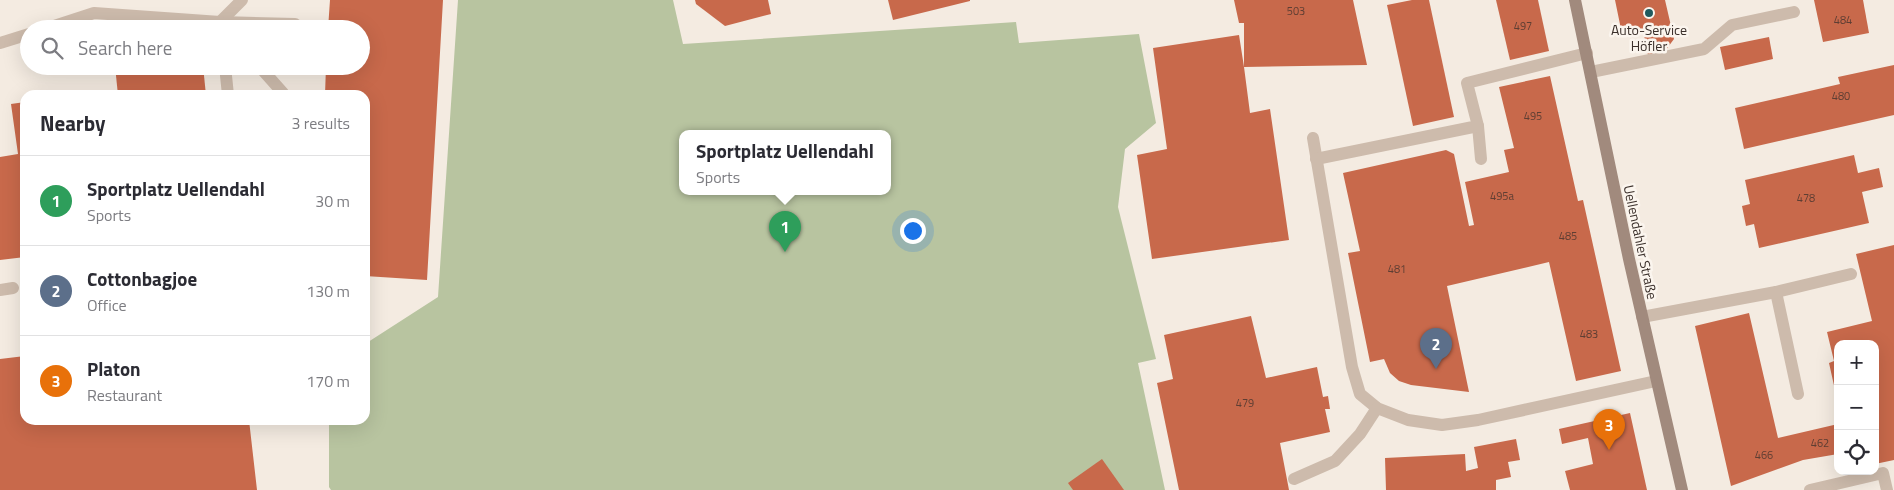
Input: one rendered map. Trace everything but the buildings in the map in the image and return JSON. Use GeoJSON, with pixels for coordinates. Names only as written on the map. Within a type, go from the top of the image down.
{"type":"FeatureCollection","features":[{"type":"Feature","properties":{"kind":"main road","name":"Uellendahler Straße"},"geometry":{"type":"LineString","coordinates":[[1575,0],[1592,72],[1642,317],[1682,490]]}},
{"type":"Feature","properties":{"kind":"lane"},"geometry":{"type":"LineString","coordinates":[[227,20],[242,0]]}},
{"type":"Feature","properties":{"kind":"lane"},"geometry":{"type":"LineString","coordinates":[[1592,72],[1704,49],[1732,25],[1794,12]]}},
{"type":"Feature","properties":{"kind":"lane"},"geometry":{"type":"LineString","coordinates":[[73,20],[94,13],[158,20]]}},
{"type":"Feature","properties":{"kind":"lane"},"geometry":{"type":"LineString","coordinates":[[0,43],[20,37]]}},
{"type":"Feature","properties":{"kind":"lane"},"geometry":{"type":"LineString","coordinates":[[1481,159],[1478,126],[1467,83],[1587,53]]}},
{"type":"Feature","properties":{"kind":"lane"},"geometry":{"type":"LineString","coordinates":[[226,75],[227,90]]}},
{"type":"Feature","properties":{"kind":"lane"},"geometry":{"type":"LineString","coordinates":[[267,75],[280,90]]}},
{"type":"Feature","properties":{"kind":"lane"},"geometry":{"type":"LineString","coordinates":[[1316,159],[1478,126]]}},
{"type":"Feature","properties":{"kind":"lane"},"geometry":{"type":"LineString","coordinates":[[1312,138],[1352,367],[1360,394],[1378,408],[1408,420],[1442,425],[1478,420],[1656,381]]}},
{"type":"Feature","properties":{"kind":"lane"},"geometry":{"type":"LineString","coordinates":[[1642,317],[1776,292],[1851,274]]}},
{"type":"Feature","properties":{"kind":"lane"},"geometry":{"type":"LineString","coordinates":[[1776,292],[1798,394]]}},
{"type":"Feature","properties":{"kind":"lane"},"geometry":{"type":"LineString","coordinates":[[1294,479],[1335,461],[1360,434],[1378,408]]}},
{"type":"Feature","properties":{"kind":"lane"},"geometry":{"type":"LineString","coordinates":[[1810,490],[1883,473],[1887,490]]}},
{"type":"Feature","properties":{"kind":"green space"},"geometry":{"type":"Polygon","coordinates":[[[458,0],[673,0],[683,44],[1016,22],[1019,43],[1139,34],[1156,123],[1125,149],[1118,207],[1156,359],[1138,363],[1165,490],[331,490],[329,487],[329,425],[370,425],[370,341],[438,297],[458,0]]]}},
{"type":"Feature","properties":{"kind":"place","name":"Auto-Service Höfler"},"geometry":{"type":"Point","coordinates":[1649,13]}},
{"type":"Feature","properties":{"kind":"place","name":"Sportplatz Uellendahl"},"geometry":{"type":"Point","coordinates":[785,252]}},
{"type":"Feature","properties":{"kind":"place","name":"Cottonbagjoe"},"geometry":{"type":"Point","coordinates":[1436,369]}},
{"type":"Feature","properties":{"kind":"place","name":"Platon"},"geometry":{"type":"Point","coordinates":[1609,450]}}]}
